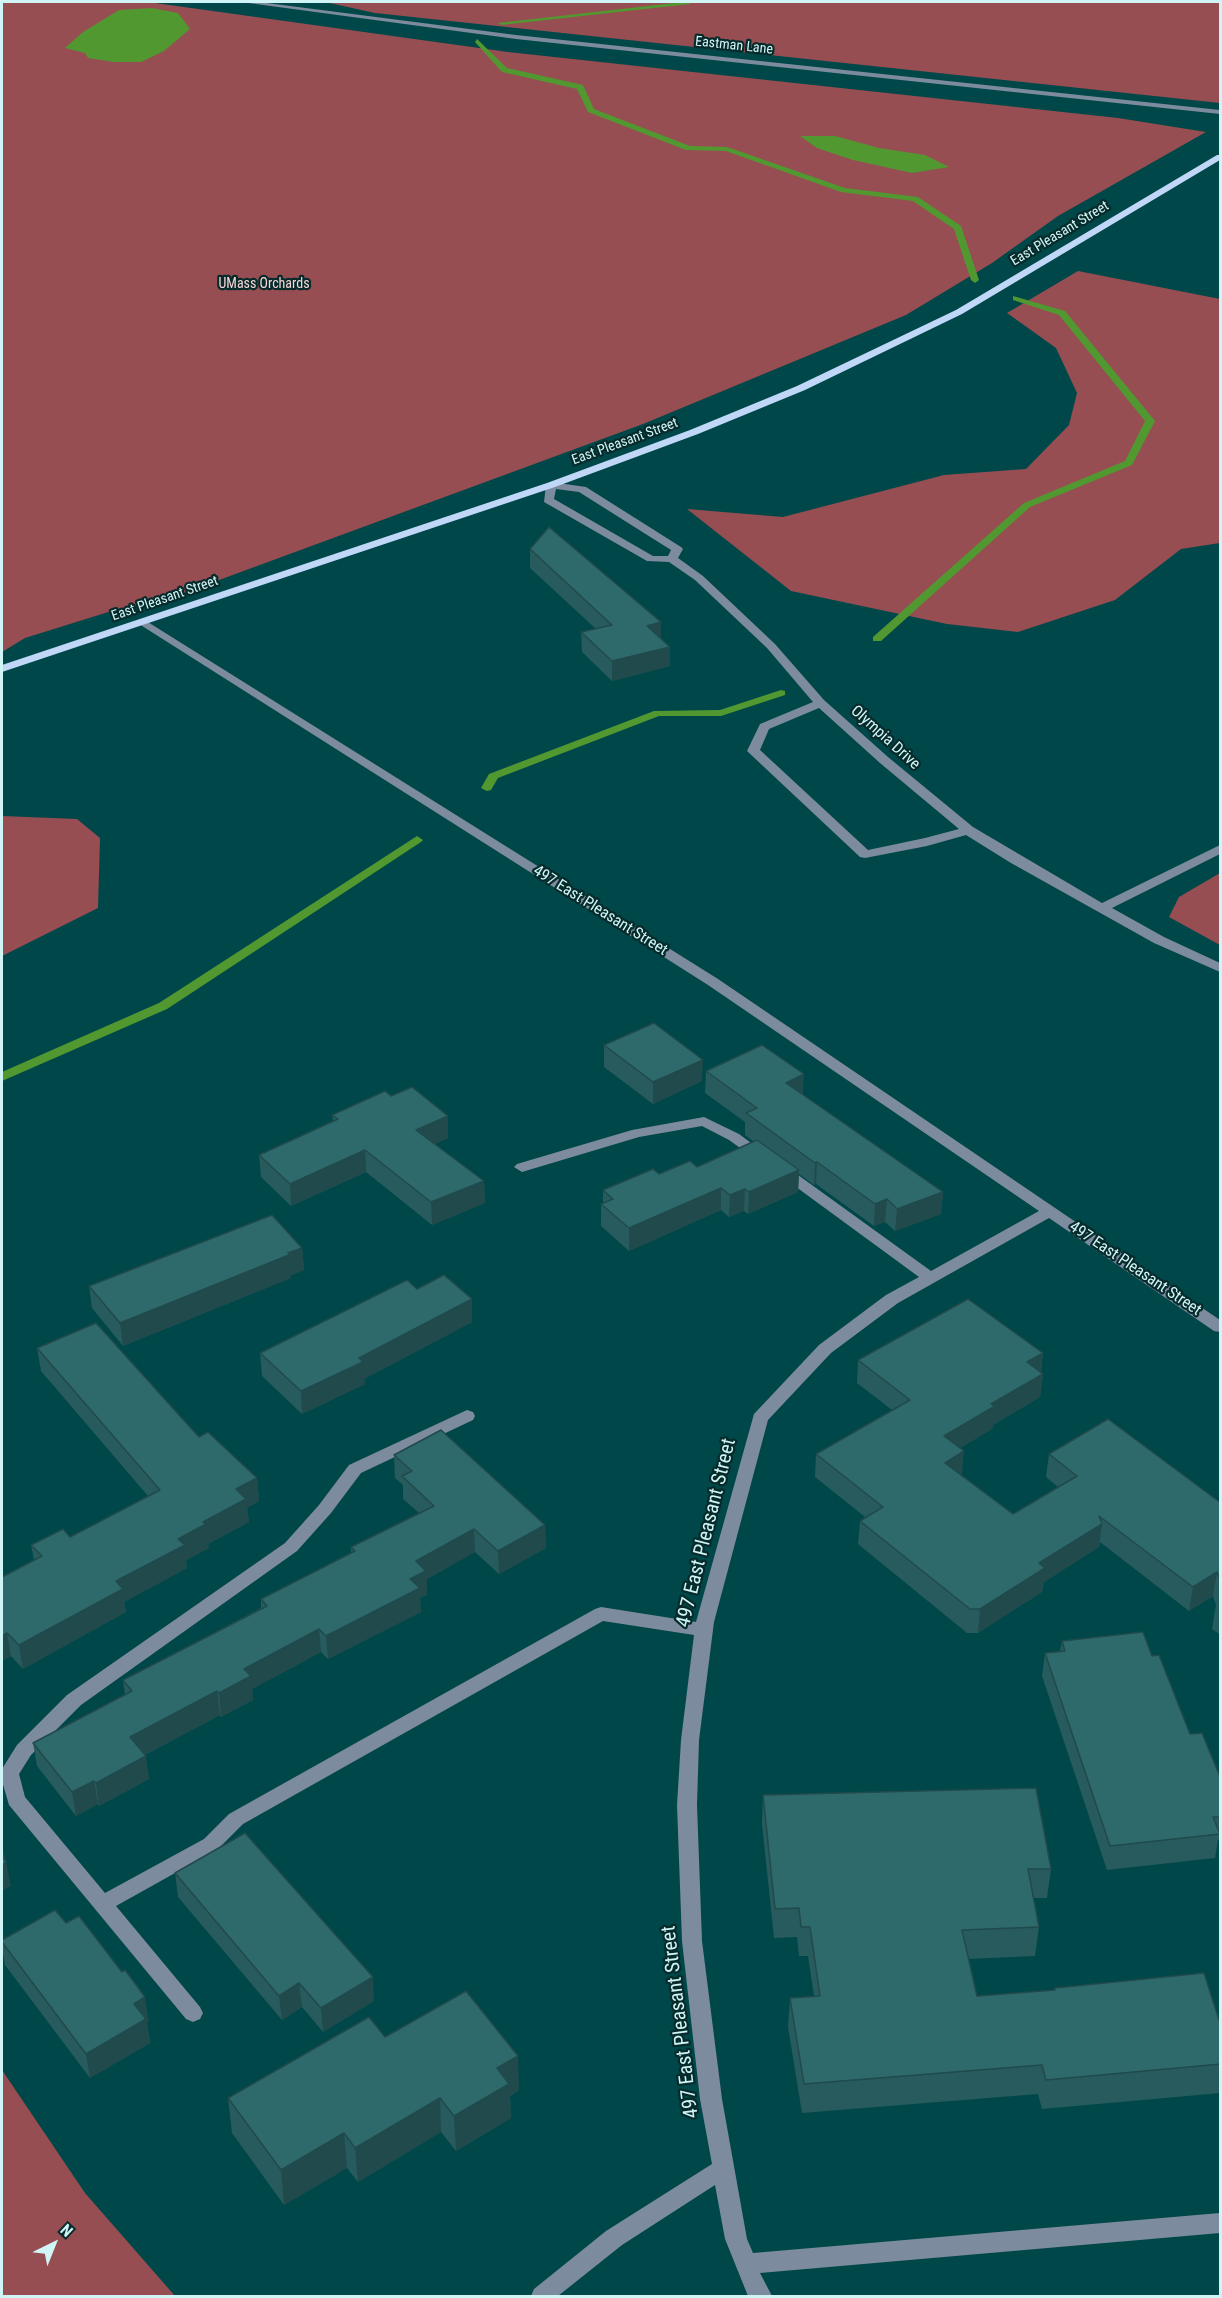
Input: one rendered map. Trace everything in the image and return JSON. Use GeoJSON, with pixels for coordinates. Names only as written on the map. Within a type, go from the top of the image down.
{"type":"FeatureCollection","features":[{"type":"Feature","properties":{"kind":"main road","name":"East Pleasant Street"},"geometry":{"type":"LineString","coordinates":[[2,669],[551,485],[694,432],[801,388],[959,312],[1221,157]]}},
{"type":"Feature","properties":{"kind":"street","name":"Eastman Lane"},"geometry":{"type":"LineString","coordinates":[[244,2],[505,36],[1221,112]]}},
{"type":"Feature","properties":{"kind":"street","name":"Olympia Drive"},"geometry":{"type":"LineString","coordinates":[[672,559],[677,549],[582,489],[551,485],[548,500],[651,559],[672,559],[699,578],[771,646],[820,703],[968,830],[1016,860],[1159,940],[1221,968]]}},
{"type":"Feature","properties":{"kind":"street","name":"497 East Pleasant Street"},"geometry":{"type":"LineString","coordinates":[[143,622],[713,982],[1221,1327]]}},
{"type":"Feature","properties":{"kind":"street"},"geometry":{"type":"LineString","coordinates":[[820,703],[764,727],[753,751],[865,854],[927,842],[968,830]]}},
{"type":"Feature","properties":{"kind":"street"},"geometry":{"type":"LineString","coordinates":[[1102,908],[1221,849]]}},
{"type":"Feature","properties":{"kind":"street"},"geometry":{"type":"LineString","coordinates":[[522,1167],[637,1133],[704,1121],[734,1137],[930,1278]]}},
{"type":"Feature","properties":{"kind":"street","name":"497 East Pleasant Street"},"geometry":{"type":"LineString","coordinates":[[762,2296],[754,2286],[736,2239],[711,2099],[691,1929],[687,1805],[690,1740],[704,1630],[760,1418],[825,1349],[892,1299],[1049,1212]]}},
{"type":"Feature","properties":{"kind":"street"},"geometry":{"type":"LineString","coordinates":[[193,2013],[16,1800],[9,1773],[24,1750],[74,1700],[291,1547],[356,1469],[467,1416]]}},
{"type":"Feature","properties":{"kind":"street"},"geometry":{"type":"LineString","coordinates":[[102,1904],[211,1844],[236,1819],[602,1614],[704,1630]]}},
{"type":"Feature","properties":{"kind":"street"},"geometry":{"type":"LineString","coordinates":[[542,2296],[614,2238],[723,2168]]}},
{"type":"Feature","properties":{"kind":"street"},"geometry":{"type":"LineString","coordinates":[[746,2264],[1221,2223]]}},
{"type":"Feature","properties":{"kind":"green space","name":"UMass Orchards"},"geometry":{"type":"Polygon","coordinates":[[[2,2],[148,2],[508,52],[1118,118],[1206,132],[1058,216],[992,263],[906,315],[643,424],[181,594],[154,603],[118,609],[25,638],[2,652],[2,2]]]}},
{"type":"Feature","properties":{"kind":"green space"},"geometry":{"type":"Polygon","coordinates":[[[325,2],[1220,2],[1220,103],[375,13],[325,2]]]}},
{"type":"Feature","properties":{"kind":"green space"},"geometry":{"type":"Polygon","coordinates":[[[1078,271],[1220,299],[1220,543],[1181,549],[1115,600],[1018,632],[947,624],[791,591],[687,509],[783,517],[944,475],[1026,469],[1069,425],[1077,393],[1056,348],[1007,313],[1078,271]]]}},
{"type":"Feature","properties":{"kind":"green space"},"geometry":{"type":"Polygon","coordinates":[[[2,816],[77,819],[100,838],[98,908],[2,956],[2,816]]]}},
{"type":"Feature","properties":{"kind":"green space"},"geometry":{"type":"Polygon","coordinates":[[[1220,873],[1220,945],[1169,917],[1179,897],[1220,873]]]}},
{"type":"Feature","properties":{"kind":"green space"},"geometry":{"type":"Polygon","coordinates":[[[2,2070],[85,2193],[175,2296],[2,2296],[2,2070]]]}},
{"type":"Feature","properties":{"kind":"shaded area"},"geometry":{"type":"Polygon","coordinates":[[[152,8],[178,13],[190,29],[164,51],[141,62],[114,62],[88,58],[85,53],[65,48],[83,32],[119,10],[152,8]]]}},
{"type":"Feature","properties":{"kind":"shaded area"},"geometry":{"type":"Polygon","coordinates":[[[800,136],[835,136],[879,148],[925,155],[949,167],[912,173],[853,160],[817,148],[800,136]]]}},
{"type":"Feature","properties":{"kind":"building"},"geometry":{"type":"Polygon","coordinates":[[[549,527],[661,622],[647,626],[670,647],[612,661],[581,632],[612,625],[530,549],[549,527]]]}},
{"type":"Feature","properties":{"kind":"building"},"geometry":{"type":"Polygon","coordinates":[[[654,1023],[703,1060],[653,1082],[604,1045],[654,1023]]]}},
{"type":"Feature","properties":{"kind":"building"},"geometry":{"type":"Polygon","coordinates":[[[762,1045],[804,1074],[786,1083],[943,1192],[897,1209],[887,1199],[875,1204],[746,1113],[757,1108],[706,1071],[762,1045]]]}},
{"type":"Feature","properties":{"kind":"building"},"geometry":{"type":"Polygon","coordinates":[[[412,1087],[448,1116],[416,1130],[484,1181],[431,1202],[365,1150],[290,1184],[259,1155],[338,1119],[332,1115],[385,1091],[391,1096],[412,1087]]]}},
{"type":"Feature","properties":{"kind":"building"},"geometry":{"type":"Polygon","coordinates":[[[757,1140],[799,1170],[749,1192],[745,1189],[730,1195],[721,1188],[629,1228],[601,1204],[613,1199],[603,1190],[653,1169],[659,1174],[690,1161],[697,1167],[757,1140]]]}},
{"type":"Feature","properties":{"kind":"building"},"geometry":{"type":"Polygon","coordinates":[[[272,1215],[302,1248],[120,1323],[89,1286],[272,1215]]]}},
{"type":"Feature","properties":{"kind":"building"},"geometry":{"type":"Polygon","coordinates":[[[444,1275],[472,1299],[359,1358],[363,1362],[301,1391],[260,1353],[407,1280],[417,1289],[444,1275]]]}},
{"type":"Feature","properties":{"kind":"building"},"geometry":{"type":"Polygon","coordinates":[[[968,1299],[1043,1353],[1027,1362],[1043,1374],[991,1404],[995,1406],[944,1436],[964,1451],[945,1463],[1013,1514],[1077,1476],[1049,1454],[1108,1419],[1221,1503],[1221,1582],[1217,1572],[1193,1587],[1099,1516],[1102,1524],[1039,1563],[1045,1568],[980,1609],[970,1609],[860,1521],[883,1507],[816,1454],[910,1400],[858,1360],[968,1299]]]}},
{"type":"Feature","properties":{"kind":"building"},"geometry":{"type":"Polygon","coordinates":[[[96,1323],[199,1437],[208,1432],[257,1478],[236,1489],[246,1499],[203,1522],[206,1524],[178,1539],[185,1545],[116,1581],[123,1589],[19,1645],[7,1633],[2,1636],[2,1577],[42,1556],[31,1545],[63,1529],[70,1537],[160,1490],[37,1348],[96,1323]]]}},
{"type":"Feature","properties":{"kind":"building"},"geometry":{"type":"Polygon","coordinates":[[[441,1430],[545,1525],[498,1551],[474,1529],[416,1561],[426,1571],[410,1579],[420,1588],[326,1636],[319,1629],[244,1669],[251,1676],[219,1693],[217,1691],[130,1737],[146,1756],[96,1783],[94,1781],[72,1792],[33,1743],[132,1691],[123,1680],[267,1606],[261,1599],[355,1551],[351,1547],[434,1506],[402,1476],[412,1471],[394,1455],[441,1430]]]}},
{"type":"Feature","properties":{"kind":"building"},"geometry":{"type":"Polygon","coordinates":[[[1143,1632],[1152,1656],[1159,1655],[1190,1734],[1202,1733],[1221,1779],[1221,1817],[1213,1817],[1220,1834],[1110,1846],[1045,1653],[1065,1651],[1062,1641],[1143,1632]]]}},
{"type":"Feature","properties":{"kind":"building"},"geometry":{"type":"Polygon","coordinates":[[[1036,1788],[1051,1869],[1028,1869],[1039,1927],[962,1930],[977,1996],[1055,1990],[1055,1988],[1204,1973],[1221,2026],[1221,2064],[1046,2080],[1042,2065],[804,2084],[790,1998],[820,1996],[810,1927],[801,1927],[799,1908],[775,1909],[763,1795],[1036,1788]]]}},
{"type":"Feature","properties":{"kind":"building"},"geometry":{"type":"Polygon","coordinates":[[[245,1833],[373,1977],[321,2008],[299,1983],[279,1996],[175,1873],[245,1833]]]}},
{"type":"Feature","properties":{"kind":"building"},"geometry":{"type":"Polygon","coordinates":[[[55,1910],[66,1923],[79,1916],[122,1972],[125,1970],[145,1997],[134,2004],[146,2019],[86,2054],[2,1942],[55,1910]]]}},
{"type":"Feature","properties":{"kind":"building"},"geometry":{"type":"Polygon","coordinates":[[[466,1991],[518,2056],[497,2068],[509,2084],[454,2116],[440,2098],[355,2148],[344,2133],[281,2170],[228,2098],[369,2017],[385,2037],[466,1991]]]}},
{"type":"Feature","properties":{"kind":"waterway"},"geometry":{"type":"LineString","coordinates":[[501,23],[687,4],[686,2]]}},
{"type":"Feature","properties":{"kind":"waterway"},"geometry":{"type":"LineString","coordinates":[[477,41],[505,70],[580,87],[591,110],[689,148],[727,149],[844,190],[915,199],[958,228],[975,280]]}},
{"type":"Feature","properties":{"kind":"waterway"},"geometry":{"type":"LineString","coordinates":[[877,639],[1027,505],[1129,463],[1150,421],[1062,313],[1016,298]]}},
{"type":"Feature","properties":{"kind":"waterway"},"geometry":{"type":"LineString","coordinates":[[487,788],[493,776],[658,713],[721,713],[781,693]]}},
{"type":"Feature","properties":{"kind":"waterway"},"geometry":{"type":"LineString","coordinates":[[2,1077],[163,1006],[417,840]]}}]}
